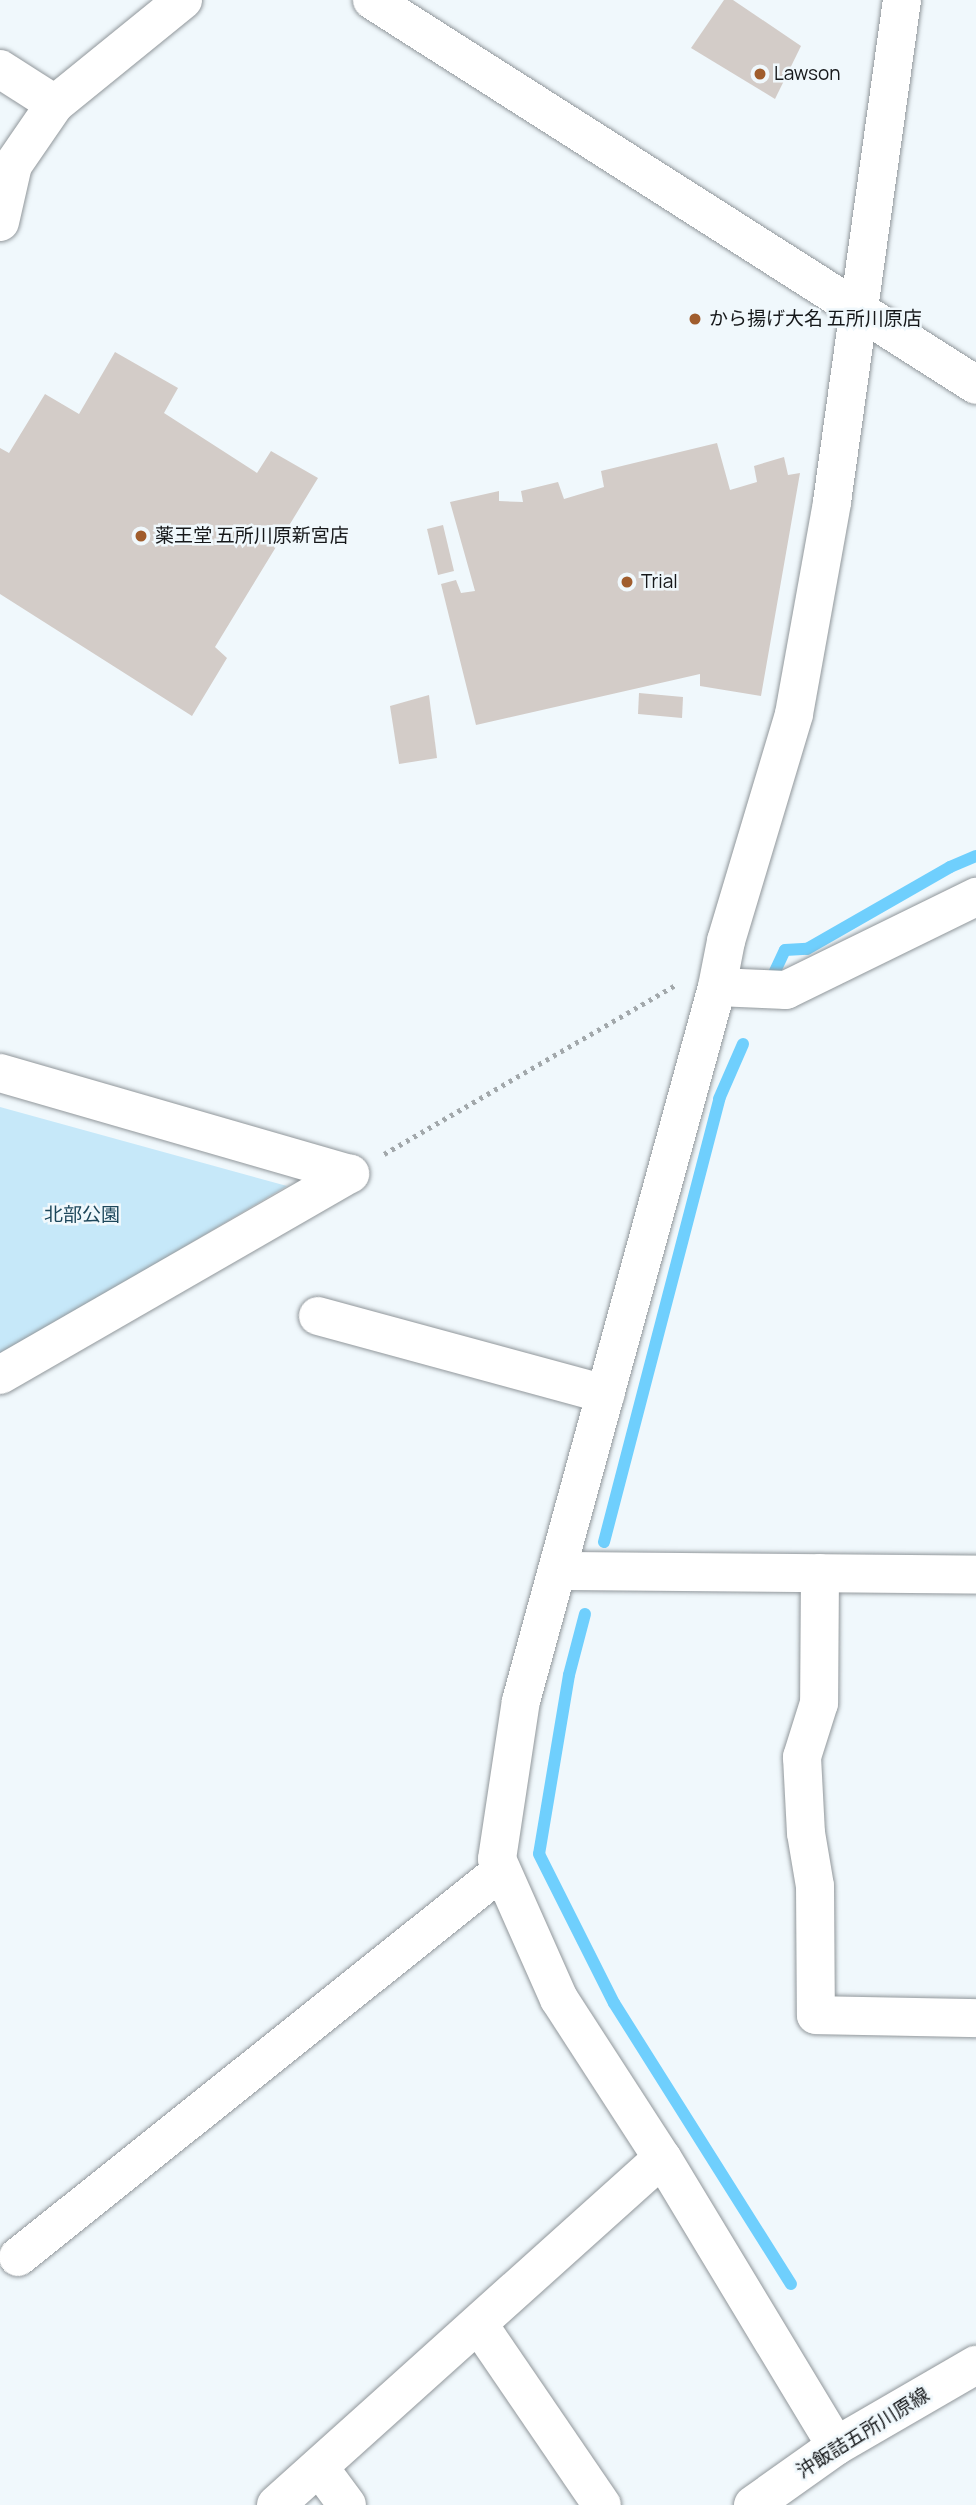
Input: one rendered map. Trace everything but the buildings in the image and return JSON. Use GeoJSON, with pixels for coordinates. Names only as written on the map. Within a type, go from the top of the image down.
{"type":"FeatureCollection","features":[{"type":"Feature","properties":{"kind":"street"},"geometry":{"type":"LineString","coordinates":[[0,222],[13,165],[55,104],[183,0]]}},
{"type":"Feature","properties":{"kind":"street"},"geometry":{"type":"LineString","coordinates":[[372,0],[976,385]]}},
{"type":"Feature","properties":{"kind":"street"},"geometry":{"type":"LineString","coordinates":[[836,2446],[662,2158],[559,1999],[500,1872],[497,1858],[521,1701],[559,1571],[717,987],[726,941],[794,714],[832,502],[902,0]]}},
{"type":"Feature","properties":{"kind":"street"},"geometry":{"type":"LineString","coordinates":[[0,69],[55,104]]}},
{"type":"Feature","properties":{"kind":"street"},"geometry":{"type":"LineString","coordinates":[[717,987],[786,990],[976,897]]}},
{"type":"Feature","properties":{"kind":"street"},"geometry":{"type":"LineString","coordinates":[[0,1073],[350,1174]]}},
{"type":"Feature","properties":{"kind":"street"},"geometry":{"type":"LineString","coordinates":[[0,1375],[350,1174]]}},
{"type":"Feature","properties":{"kind":"street"},"geometry":{"type":"LineString","coordinates":[[318,1316],[606,1394]]}},
{"type":"Feature","properties":{"kind":"street"},"geometry":{"type":"LineString","coordinates":[[559,1571],[976,1575]]}},
{"type":"Feature","properties":{"kind":"street"},"geometry":{"type":"LineString","coordinates":[[820,1573],[819,1703],[802,1757],[806,1833],[816,1886],[816,2015],[976,2018]]}},
{"type":"Feature","properties":{"kind":"street"},"geometry":{"type":"LineString","coordinates":[[18,2257],[500,1872]]}},
{"type":"Feature","properties":{"kind":"street"},"geometry":{"type":"LineString","coordinates":[[276,2505],[662,2158]]}},
{"type":"Feature","properties":{"kind":"street"},"geometry":{"type":"LineString","coordinates":[[479,2325],[602,2505]]}},
{"type":"Feature","properties":{"kind":"street","name":"沖飯詰五所川原線"},"geometry":{"type":"LineString","coordinates":[[753,2505],[836,2446],[976,2365]]}},
{"type":"Feature","properties":{"kind":"street"},"geometry":{"type":"LineString","coordinates":[[319,2467],[347,2505]]}},
{"type":"Feature","properties":{"kind":"path"},"geometry":{"type":"LineString","coordinates":[[350,1174],[685,980],[717,987]]}},
{"type":"Feature","properties":{"kind":"green space","name":"北部公園"},"geometry":{"type":"Polygon","coordinates":[[[0,1107],[287,1186],[0,1356],[0,1107]]]}},
{"type":"Feature","properties":{"kind":"waterway"},"geometry":{"type":"LineString","coordinates":[[770,982],[785,950],[807,949],[950,867],[976,856]]}},
{"type":"Feature","properties":{"kind":"waterway"},"geometry":{"type":"LineString","coordinates":[[604,1542],[719,1099],[743,1044]]}},
{"type":"Feature","properties":{"kind":"waterway"},"geometry":{"type":"LineString","coordinates":[[585,1614],[569,1675],[539,1854],[614,2003],[791,2284]]}},
{"type":"Feature","properties":{"kind":"place","name":"Lawson"},"geometry":{"type":"Point","coordinates":[760,74]}},
{"type":"Feature","properties":{"kind":"place","name":"から揚げ大名 五所川原店"},"geometry":{"type":"Point","coordinates":[695,319]}},
{"type":"Feature","properties":{"kind":"place","name":"薬王堂 五所川原新宮店"},"geometry":{"type":"Point","coordinates":[141,536]}},
{"type":"Feature","properties":{"kind":"place","name":"Trial"},"geometry":{"type":"Point","coordinates":[627,582]}}]}
